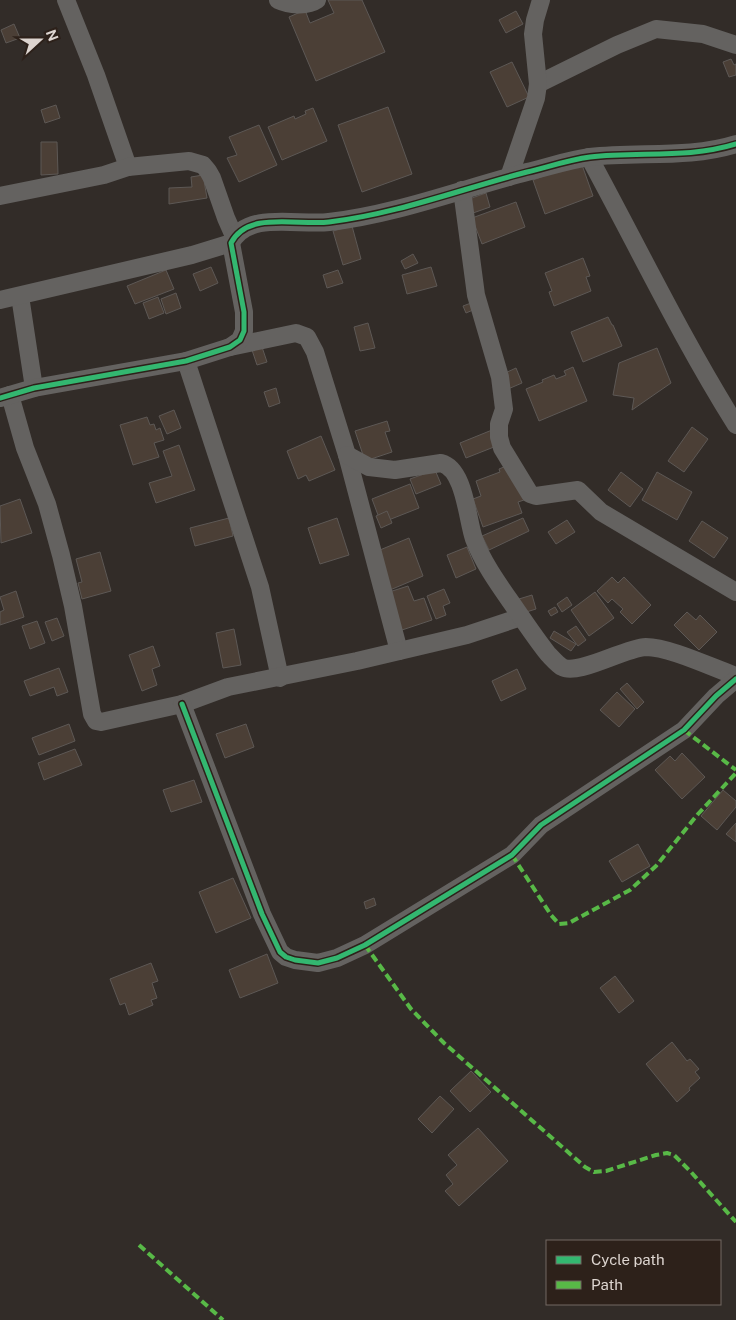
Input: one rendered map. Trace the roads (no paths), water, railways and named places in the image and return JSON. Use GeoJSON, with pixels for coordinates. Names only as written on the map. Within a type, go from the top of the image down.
{"type":"FeatureCollection","features":[{"type":"Feature","properties":{"kind":"street"},"geometry":{"type":"LineString","coordinates":[[66,0],[96,75],[128,167]]}},
{"type":"Feature","properties":{"kind":"street"},"geometry":{"type":"LineString","coordinates":[[278,0],[285,3],[308,4],[317,0]]}},
{"type":"Feature","properties":{"kind":"street"},"geometry":{"type":"LineString","coordinates":[[509,177],[536,98],[538,84],[534,20],[541,0]]}},
{"type":"Feature","properties":{"kind":"street"},"geometry":{"type":"LineString","coordinates":[[538,84],[617,45],[656,29],[703,34],[736,45]]}},
{"type":"Feature","properties":{"kind":"street"},"geometry":{"type":"LineString","coordinates":[[0,300],[192,255],[232,239],[244,229],[260,223],[288,221],[328,222],[410,206],[509,177],[589,157],[694,153],[736,144]]}},
{"type":"Feature","properties":{"kind":"street"},"geometry":{"type":"LineString","coordinates":[[589,157],[687,342],[736,425]]}},
{"type":"Feature","properties":{"kind":"street"},"geometry":{"type":"LineString","coordinates":[[0,196],[104,175],[128,167],[189,161],[203,164],[212,178],[232,239],[244,312],[244,331],[240,340],[230,347]]}},
{"type":"Feature","properties":{"kind":"street"},"geometry":{"type":"LineString","coordinates":[[462,190],[476,295],[500,377],[504,409],[499,424],[499,437],[502,448],[530,494],[536,496],[578,490],[601,512],[736,592]]}},
{"type":"Feature","properties":{"kind":"street"},"geometry":{"type":"LineString","coordinates":[[20,296],[34,388]]}},
{"type":"Feature","properties":{"kind":"street"},"geometry":{"type":"LineString","coordinates":[[399,651],[347,455],[315,352],[307,337],[296,333],[230,347],[186,361],[34,388],[5,397],[47,504],[73,606],[92,714],[96,721],[101,722],[182,704],[228,688],[280,678],[399,651],[467,635],[521,617]]}},
{"type":"Feature","properties":{"kind":"street"},"geometry":{"type":"LineString","coordinates":[[186,361],[260,587],[280,678]]}},
{"type":"Feature","properties":{"kind":"street"},"geometry":{"type":"LineString","coordinates":[[182,704],[262,914],[280,952],[286,957],[295,960],[318,963],[336,958],[365,945],[512,855],[541,825],[684,730],[736,678],[664,650],[646,647],[634,649],[579,669],[563,668],[549,655],[494,577],[474,540],[467,506],[453,470],[447,464],[441,463],[395,470],[368,467],[347,455]]}}]}
